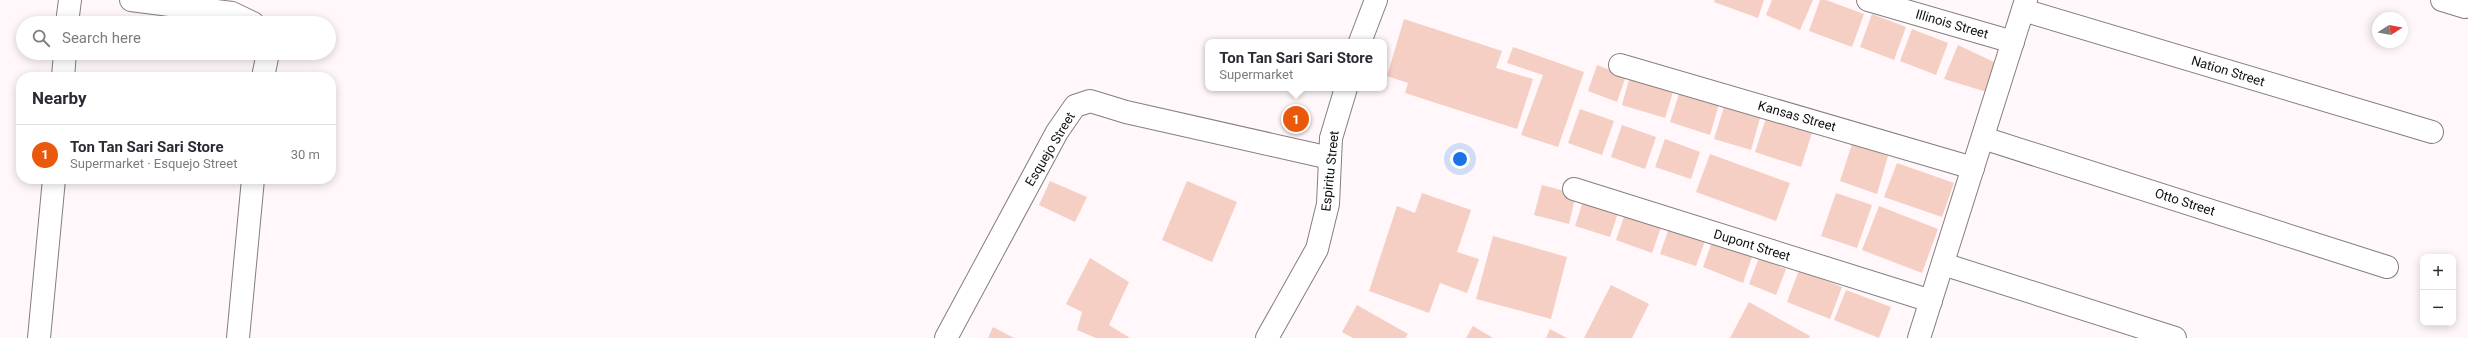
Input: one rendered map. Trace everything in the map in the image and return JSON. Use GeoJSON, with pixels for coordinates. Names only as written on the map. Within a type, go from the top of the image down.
{"type":"FeatureCollection","features":[{"type":"Feature","properties":{"kind":"street"},"geometry":{"type":"LineString","coordinates":[[69,16],[70,0]]}},
{"type":"Feature","properties":{"kind":"street"},"geometry":{"type":"LineString","coordinates":[[131,0],[232,13],[238,16]]}},
{"type":"Feature","properties":{"kind":"street"},"geometry":{"type":"LineString","coordinates":[[1361,39],[1376,0]]}},
{"type":"Feature","properties":{"kind":"street","name":"Illinois Street"},"geometry":{"type":"LineString","coordinates":[[1868,0],[2014,42]]}},
{"type":"Feature","properties":{"kind":"street"},"geometry":{"type":"LineString","coordinates":[[2442,0],[2465,7]]}},
{"type":"Feature","properties":{"kind":"street"},"geometry":{"type":"LineString","coordinates":[[1919,338],[2025,5]]}},
{"type":"Feature","properties":{"kind":"street","name":"Nation Street"},"geometry":{"type":"LineString","coordinates":[[2025,5],[2432,132]]}},
{"type":"Feature","properties":{"kind":"street"},"geometry":{"type":"LineString","coordinates":[[63,72],[64,60]]}},
{"type":"Feature","properties":{"kind":"street"},"geometry":{"type":"LineString","coordinates":[[264,72],[267,60]]}},
{"type":"Feature","properties":{"kind":"street","name":"Kansas Street"},"geometry":{"type":"LineString","coordinates":[[1620,64],[1973,168]]}},
{"type":"Feature","properties":{"kind":"street","name":"Espiritu Street"},"geometry":{"type":"LineString","coordinates":[[1267,338],[1317,249],[1328,204],[1331,138],[1345,91]]}},
{"type":"Feature","properties":{"kind":"street","name":"Esquejo Street"},"geometry":{"type":"LineString","coordinates":[[946,338],[1057,132],[1075,106],[1090,101],[1126,112],[1330,158]]}},
{"type":"Feature","properties":{"kind":"street","name":"Otto Street"},"geometry":{"type":"LineString","coordinates":[[1983,138],[2387,267]]}},
{"type":"Feature","properties":{"kind":"street"},"geometry":{"type":"LineString","coordinates":[[40,338],[54,184]]}},
{"type":"Feature","properties":{"kind":"street"},"geometry":{"type":"LineString","coordinates":[[238,338],[253,184]]}},
{"type":"Feature","properties":{"kind":"street","name":"Dupont Street"},"geometry":{"type":"LineString","coordinates":[[1574,190],[1931,301]]}},
{"type":"Feature","properties":{"kind":"street"},"geometry":{"type":"LineString","coordinates":[[1943,264],[2175,338]]}},
{"type":"Feature","properties":{"kind":"building"},"geometry":{"type":"Polygon","coordinates":[[[1715,0],[1764,0],[1758,18],[1714,2],[1715,0]]]}},
{"type":"Feature","properties":{"kind":"building"},"geometry":{"type":"Polygon","coordinates":[[[1772,0],[1813,0],[1800,30],[1766,15],[1772,0]]]}},
{"type":"Feature","properties":{"kind":"building"},"geometry":{"type":"Polygon","coordinates":[[[1820,0],[1826,0],[1864,14],[1852,47],[1809,31],[1820,0]]]}},
{"type":"Feature","properties":{"kind":"building"},"geometry":{"type":"Polygon","coordinates":[[[1872,14],[1906,27],[1894,60],[1860,47],[1872,14]]]}},
{"type":"Feature","properties":{"kind":"building"},"geometry":{"type":"Polygon","coordinates":[[[1404,19],[1502,51],[1496,68],[1533,79],[1517,129],[1405,93],[1408,83],[1387,76],[1404,19]]]}},
{"type":"Feature","properties":{"kind":"building"},"geometry":{"type":"Polygon","coordinates":[[[1912,29],[1948,43],[1936,75],[1900,61],[1912,29]]]}},
{"type":"Feature","properties":{"kind":"building"},"geometry":{"type":"Polygon","coordinates":[[[1958,45],[1996,63],[1987,92],[1944,79],[1958,45]]]}},
{"type":"Feature","properties":{"kind":"building"},"geometry":{"type":"Polygon","coordinates":[[[1513,47],[1584,72],[1558,147],[1521,135],[1543,75],[1507,63],[1513,47]]]}},
{"type":"Feature","properties":{"kind":"building"},"geometry":{"type":"Polygon","coordinates":[[[1597,65],[1626,76],[1617,102],[1588,91],[1597,65]]]}},
{"type":"Feature","properties":{"kind":"building"},"geometry":{"type":"Polygon","coordinates":[[[1630,76],[1674,89],[1665,118],[1622,105],[1630,76]]]}},
{"type":"Feature","properties":{"kind":"building"},"geometry":{"type":"Polygon","coordinates":[[[1680,91],[1719,104],[1710,135],[1670,122],[1680,91]]]}},
{"type":"Feature","properties":{"kind":"building"},"geometry":{"type":"Polygon","coordinates":[[[1724,107],[1760,118],[1751,150],[1714,139],[1724,107]]]}},
{"type":"Feature","properties":{"kind":"building"},"geometry":{"type":"Polygon","coordinates":[[[1580,109],[1614,121],[1602,155],[1568,143],[1580,109]]]}},
{"type":"Feature","properties":{"kind":"building"},"geometry":{"type":"Polygon","coordinates":[[[1766,118],[1812,133],[1801,167],[1755,152],[1766,118]]]}},
{"type":"Feature","properties":{"kind":"building"},"geometry":{"type":"Polygon","coordinates":[[[1622,125],[1656,137],[1645,169],[1611,157],[1622,125]]]}},
{"type":"Feature","properties":{"kind":"building"},"geometry":{"type":"Polygon","coordinates":[[[1665,139],[1700,152],[1691,179],[1655,167],[1665,139]]]}},
{"type":"Feature","properties":{"kind":"building"},"geometry":{"type":"Polygon","coordinates":[[[1852,144],[1888,156],[1877,194],[1840,181],[1852,144]]]}},
{"type":"Feature","properties":{"kind":"building"},"geometry":{"type":"Polygon","coordinates":[[[1710,154],[1790,183],[1776,221],[1696,192],[1710,154]]]}},
{"type":"Feature","properties":{"kind":"building"},"geometry":{"type":"Polygon","coordinates":[[[1897,163],[1954,183],[1942,217],[1884,197],[1897,163]]]}},
{"type":"Feature","properties":{"kind":"building"},"geometry":{"type":"Polygon","coordinates":[[[1050,181],[1087,197],[1075,222],[1039,205],[1050,181]]]}},
{"type":"Feature","properties":{"kind":"building"},"geometry":{"type":"Polygon","coordinates":[[[1187,181],[1237,202],[1212,262],[1162,240],[1187,181]]]}},
{"type":"Feature","properties":{"kind":"building"},"geometry":{"type":"Polygon","coordinates":[[[1542,185],[1576,194],[1569,224],[1534,215],[1542,185]]]}},
{"type":"Feature","properties":{"kind":"building"},"geometry":{"type":"Polygon","coordinates":[[[1422,193],[1471,210],[1457,252],[1479,259],[1467,293],[1440,283],[1429,313],[1369,291],[1397,206],[1415,213],[1422,193]]]}},
{"type":"Feature","properties":{"kind":"building"},"geometry":{"type":"Polygon","coordinates":[[[1836,193],[1872,205],[1857,248],[1821,236],[1836,193]]]}},
{"type":"Feature","properties":{"kind":"building"},"geometry":{"type":"Polygon","coordinates":[[[1584,198],[1619,210],[1610,237],[1575,226],[1584,198]]]}},
{"type":"Feature","properties":{"kind":"building"},"geometry":{"type":"Polygon","coordinates":[[[1879,206],[1938,229],[1922,273],[1862,250],[1879,206]]]}},
{"type":"Feature","properties":{"kind":"building"},"geometry":{"type":"Polygon","coordinates":[[[1625,214],[1661,227],[1652,253],[1616,240],[1625,214]]]}},
{"type":"Feature","properties":{"kind":"building"},"geometry":{"type":"Polygon","coordinates":[[[1669,228],[1705,241],[1696,266],[1660,254],[1669,228]]]}},
{"type":"Feature","properties":{"kind":"building"},"geometry":{"type":"Polygon","coordinates":[[[1493,236],[1567,257],[1551,319],[1476,299],[1493,236]]]}},
{"type":"Feature","properties":{"kind":"building"},"geometry":{"type":"Polygon","coordinates":[[[1712,242],[1752,257],[1743,283],[1703,267],[1712,242]]]}},
{"type":"Feature","properties":{"kind":"building"},"geometry":{"type":"Polygon","coordinates":[[[1090,258],[1129,282],[1109,325],[1130,338],[1096,338],[1077,330],[1082,312],[1066,304],[1090,258]]]}},
{"type":"Feature","properties":{"kind":"building"},"geometry":{"type":"Polygon","coordinates":[[[1759,258],[1786,269],[1776,295],[1749,284],[1759,258]]]}},
{"type":"Feature","properties":{"kind":"building"},"geometry":{"type":"Polygon","coordinates":[[[1799,270],[1842,287],[1830,319],[1787,302],[1799,270]]]}},
{"type":"Feature","properties":{"kind":"building"},"geometry":{"type":"Polygon","coordinates":[[[1611,285],[1649,304],[1632,338],[1584,338],[1611,285]]]}},
{"type":"Feature","properties":{"kind":"building"},"geometry":{"type":"Polygon","coordinates":[[[1846,290],[1891,307],[1879,338],[1834,320],[1846,290]]]}},
{"type":"Feature","properties":{"kind":"building"},"geometry":{"type":"Polygon","coordinates":[[[1749,302],[1810,336],[1809,338],[1730,338],[1749,302]]]}},
{"type":"Feature","properties":{"kind":"building"},"geometry":{"type":"Polygon","coordinates":[[[1357,305],[1408,334],[1405,338],[1353,338],[1342,332],[1357,305]]]}},
{"type":"Feature","properties":{"kind":"building"},"geometry":{"type":"Polygon","coordinates":[[[1473,326],[1493,338],[1466,338],[1473,326]]]}},
{"type":"Feature","properties":{"kind":"building"},"geometry":{"type":"Polygon","coordinates":[[[993,327],[1014,338],[988,338],[993,327]]]}},
{"type":"Feature","properties":{"kind":"building"},"geometry":{"type":"Polygon","coordinates":[[[1550,329],[1567,338],[1546,338],[1550,329]]]}},
{"type":"Feature","properties":{"kind":"place","name":"Ton Tan Sari Sari Store"},"geometry":{"type":"Point","coordinates":[1296,119]}}]}
